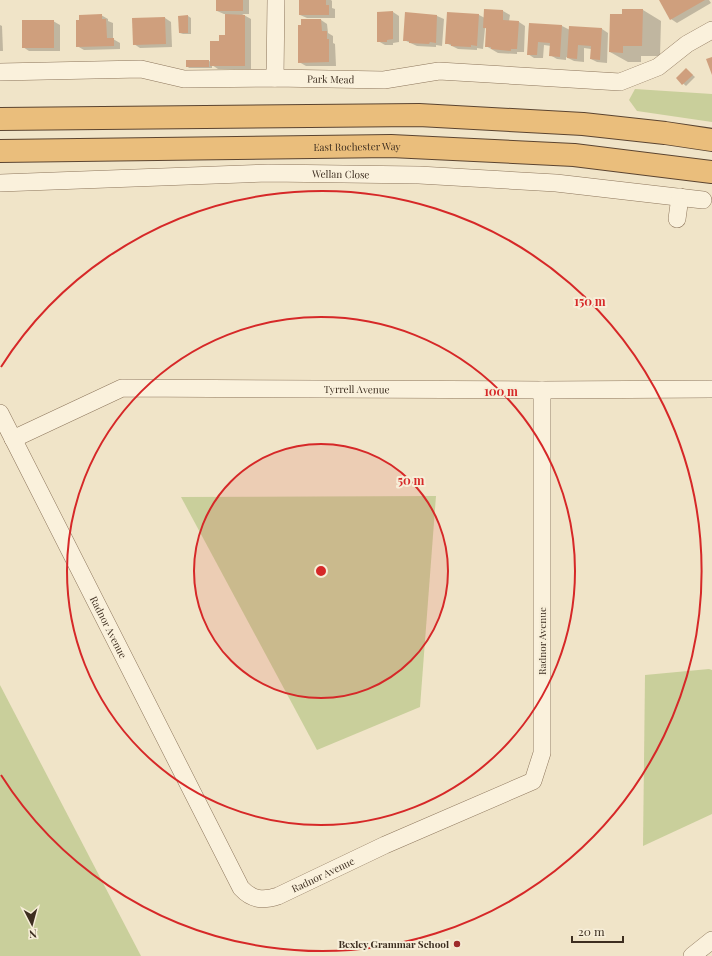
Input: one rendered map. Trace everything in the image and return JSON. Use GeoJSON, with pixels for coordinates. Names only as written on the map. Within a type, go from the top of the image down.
{"type":"FeatureCollection","features":[{"type":"Feature","properties":{"kind":"highway"},"geometry":{"type":"LineString","coordinates":[[0,119],[419,115],[583,124],[712,140]]}},
{"type":"Feature","properties":{"kind":"highway","name":"East Rochester Way"},"geometry":{"type":"LineString","coordinates":[[0,151],[391,146],[574,155],[712,172]]}},
{"type":"Feature","properties":{"kind":"street"},"geometry":{"type":"LineString","coordinates":[[275,78],[276,0]]}},
{"type":"Feature","properties":{"kind":"street","name":"Park Mead"},"geometry":{"type":"LineString","coordinates":[[0,72],[141,69],[184,79],[275,78],[384,80],[439,70],[620,82],[658,67],[687,44],[712,30]]}},
{"type":"Feature","properties":{"kind":"street","name":"Wellan Close"},"geometry":{"type":"LineString","coordinates":[[0,183],[268,173],[419,175],[556,183],[703,200]]}},
{"type":"Feature","properties":{"kind":"street"},"geometry":{"type":"LineString","coordinates":[[677,219],[680,197]]}},
{"type":"Feature","properties":{"kind":"street","name":"Tyrrell Avenue"},"geometry":{"type":"LineString","coordinates":[[13,439],[122,388],[542,390],[712,389]]}},
{"type":"Feature","properties":{"kind":"street","name":"Radnor Avenue"},"geometry":{"type":"LineString","coordinates":[[0,413],[241,888],[246,894],[254,898],[265,899],[278,896],[385,845],[533,782],[542,753],[542,390]]}},
{"type":"Feature","properties":{"kind":"street"},"geometry":{"type":"LineString","coordinates":[[692,956],[712,940]]}},
{"type":"Feature","properties":{"kind":"green space"},"geometry":{"type":"Polygon","coordinates":[[[635,89],[712,94],[712,122],[637,111],[629,100],[635,89]]]}},
{"type":"Feature","properties":{"kind":"green space"},"geometry":{"type":"Polygon","coordinates":[[[436,496],[420,707],[317,750],[181,497],[436,496]]]}},
{"type":"Feature","properties":{"kind":"green space"},"geometry":{"type":"Polygon","coordinates":[[[709,669],[712,670],[712,814],[643,846],[645,675],[709,669]]]}},
{"type":"Feature","properties":{"kind":"green space"},"geometry":{"type":"Polygon","coordinates":[[[0,685],[141,956],[0,956],[0,685]]]}},
{"type":"Feature","properties":{"kind":"building"},"geometry":{"type":"Polygon","coordinates":[[[216,0],[243,0],[243,11],[216,11],[216,0]]]}},
{"type":"Feature","properties":{"kind":"building"},"geometry":{"type":"Polygon","coordinates":[[[299,0],[326,0],[326,5],[329,5],[329,15],[299,15],[299,0]]]}},
{"type":"Feature","properties":{"kind":"building"},"geometry":{"type":"Polygon","coordinates":[[[659,0],[705,0],[670,20],[659,0]]]}},
{"type":"Feature","properties":{"kind":"building"},"geometry":{"type":"Polygon","coordinates":[[[484,9],[503,10],[503,20],[519,21],[517,49],[511,49],[511,51],[485,47],[486,28],[483,28],[484,9]]]}},
{"type":"Feature","properties":{"kind":"building"},"geometry":{"type":"Polygon","coordinates":[[[622,9],[643,9],[642,46],[623,46],[623,53],[609,52],[610,14],[622,14],[622,9]]]}},
{"type":"Feature","properties":{"kind":"building"},"geometry":{"type":"Polygon","coordinates":[[[393,11],[393,39],[387,40],[387,42],[377,42],[377,12],[393,11]]]}},
{"type":"Feature","properties":{"kind":"building"},"geometry":{"type":"Polygon","coordinates":[[[405,12],[437,15],[436,43],[409,43],[409,41],[403,41],[405,12]]]}},
{"type":"Feature","properties":{"kind":"building"},"geometry":{"type":"Polygon","coordinates":[[[447,12],[479,14],[477,46],[451,46],[451,44],[445,44],[447,12]]]}},
{"type":"Feature","properties":{"kind":"building"},"geometry":{"type":"Polygon","coordinates":[[[102,14],[102,19],[106,19],[107,38],[114,38],[114,46],[76,47],[76,20],[79,20],[79,15],[102,14]]]}},
{"type":"Feature","properties":{"kind":"building"},"geometry":{"type":"Polygon","coordinates":[[[225,14],[245,15],[245,66],[210,66],[210,41],[219,41],[219,35],[225,35],[225,14]]]}},
{"type":"Feature","properties":{"kind":"building"},"geometry":{"type":"Polygon","coordinates":[[[188,15],[188,33],[179,33],[178,16],[188,15]]]}},
{"type":"Feature","properties":{"kind":"building"},"geometry":{"type":"Polygon","coordinates":[[[165,17],[166,44],[133,45],[132,18],[165,17]]]}},
{"type":"Feature","properties":{"kind":"building"},"geometry":{"type":"Polygon","coordinates":[[[301,19],[321,19],[322,31],[327,31],[327,39],[329,39],[329,62],[298,63],[298,25],[301,25],[301,19]]]}},
{"type":"Feature","properties":{"kind":"building"},"geometry":{"type":"Polygon","coordinates":[[[22,20],[54,20],[54,48],[22,48],[22,20]]]}},
{"type":"Feature","properties":{"kind":"building"},"geometry":{"type":"Polygon","coordinates":[[[529,23],[562,25],[560,57],[549,56],[550,43],[538,42],[537,55],[527,55],[529,23]]]}},
{"type":"Feature","properties":{"kind":"building"},"geometry":{"type":"Polygon","coordinates":[[[569,26],[602,28],[600,60],[590,59],[591,46],[578,45],[577,59],[567,58],[569,26]]]}},
{"type":"Feature","properties":{"kind":"building"},"geometry":{"type":"Polygon","coordinates":[[[712,57],[712,75],[706,59],[712,57]]]}},
{"type":"Feature","properties":{"kind":"building"},"geometry":{"type":"Polygon","coordinates":[[[186,60],[209,60],[209,67],[186,67],[186,60]]]}},
{"type":"Feature","properties":{"kind":"building"},"geometry":{"type":"Polygon","coordinates":[[[686,68],[693,75],[682,85],[676,78],[686,68]]]}},
{"type":"Feature","properties":{"kind":"place","name":"Bexley Grammar School"},"geometry":{"type":"Point","coordinates":[457,944]}}]}
